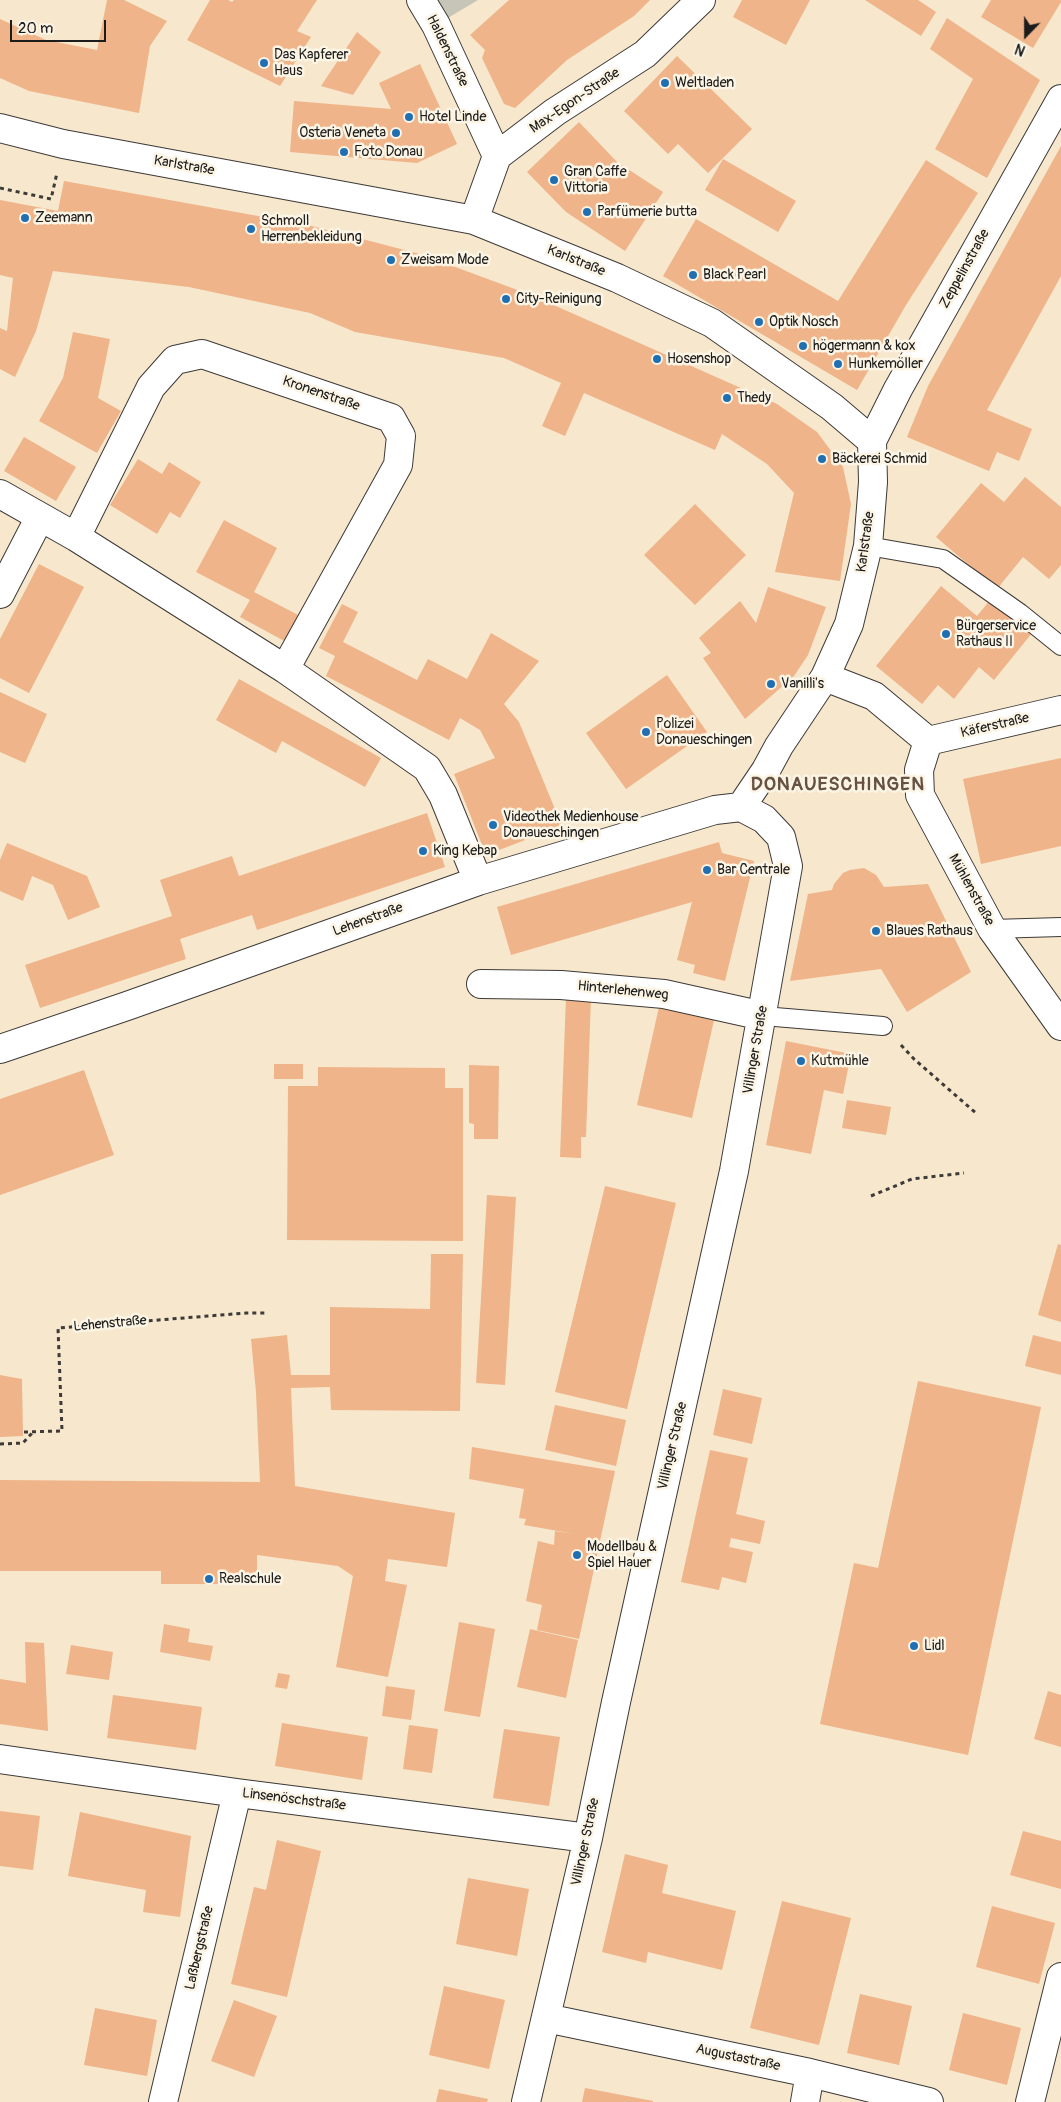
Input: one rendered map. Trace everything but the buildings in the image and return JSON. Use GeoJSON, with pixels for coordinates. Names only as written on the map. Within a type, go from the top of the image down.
{"type":"FeatureCollection","features":[{"type":"Feature","properties":{"kind":"street","name":"Haldenstraße"},"geometry":{"type":"LineString","coordinates":[[421,0],[436,25],[498,156]]}},
{"type":"Feature","properties":{"kind":"street","name":"Max-Egon-Straße"},"geometry":{"type":"LineString","coordinates":[[498,156],[555,112],[645,54],[701,0]]}},
{"type":"Feature","properties":{"kind":"street","name":"Zeppelinstraße"},"geometry":{"type":"LineString","coordinates":[[872,441],[898,389],[1061,99]]}},
{"type":"Feature","properties":{"kind":"street","name":"Karlstraße"},"geometry":{"type":"LineString","coordinates":[[0,128],[63,144],[474,220],[617,278],[712,323],[832,407],[872,441],[873,482],[868,546],[849,624],[825,677],[741,808]]}},
{"type":"Feature","properties":{"kind":"street"},"geometry":{"type":"LineString","coordinates":[[474,220],[498,156]]}},
{"type":"Feature","properties":{"kind":"street","name":"Kronenstraße"},"geometry":{"type":"LineString","coordinates":[[76,537],[151,388],[175,360],[202,354],[391,418],[401,436],[398,465],[285,669]]}},
{"type":"Feature","properties":{"kind":"street"},"geometry":{"type":"LineString","coordinates":[[0,494],[76,537],[285,669],[426,768],[443,796],[478,881]]}},
{"type":"Feature","properties":{"kind":"street"},"geometry":{"type":"LineString","coordinates":[[0,594],[40,517]]}},
{"type":"Feature","properties":{"kind":"street"},"geometry":{"type":"LineString","coordinates":[[825,677],[874,696],[928,741]]}},
{"type":"Feature","properties":{"kind":"street","name":"Käferstraße"},"geometry":{"type":"LineString","coordinates":[[928,741],[1061,710]]}},
{"type":"Feature","properties":{"kind":"street","name":"Mühlenstraße"},"geometry":{"type":"LineString","coordinates":[[928,741],[919,770],[920,795],[992,929],[1061,1026]]}},
{"type":"Feature","properties":{"kind":"street","name":"Lehenstraße"},"geometry":{"type":"LineString","coordinates":[[0,1049],[127,1006],[478,881],[715,810],[741,808]]}},
{"type":"Feature","properties":{"kind":"street","name":"Villinger Straße"},"geometry":{"type":"LineString","coordinates":[[526,2102],[588,1838],[616,1702],[734,1171],[763,1016],[788,866],[782,837],[764,819],[741,808]]}},
{"type":"Feature","properties":{"kind":"street","name":"Hinterlehenweg"},"geometry":{"type":"LineString","coordinates":[[481,984],[562,985],[664,994],[763,1016]]}},
{"type":"Feature","properties":{"kind":"street","name":"Linsenöschstraße"},"geometry":{"type":"LineString","coordinates":[[0,1759],[237,1793],[588,1838]]}},
{"type":"Feature","properties":{"kind":"street","name":"Laßbergstraße"},"geometry":{"type":"LineString","coordinates":[[163,2102],[237,1793]]}},
{"type":"Feature","properties":{"kind":"street"},"geometry":{"type":"LineString","coordinates":[[1030,2102],[1061,1977]]}},
{"type":"Feature","properties":{"kind":"street","name":"Augustastraße"},"geometry":{"type":"LineString","coordinates":[[546,2018],[810,2073],[929,2102]]}},
{"type":"Feature","properties":{"kind":"street"},"geometry":{"type":"LineString","coordinates":[[805,2102],[810,2073]]}},
{"type":"Feature","properties":{"kind":"lane"},"geometry":{"type":"LineString","coordinates":[[868,546],[943,559],[1020,613],[1061,646]]}},
{"type":"Feature","properties":{"kind":"lane"},"geometry":{"type":"LineString","coordinates":[[992,929],[1061,927]]}},
{"type":"Feature","properties":{"kind":"lane"},"geometry":{"type":"LineString","coordinates":[[763,1016],[883,1026]]}},
{"type":"Feature","properties":{"kind":"path"},"geometry":{"type":"LineString","coordinates":[[0,188],[51,199],[63,144]]}},
{"type":"Feature","properties":{"kind":"path"},"geometry":{"type":"LineString","coordinates":[[883,1026],[914,1059],[977,1114]]}},
{"type":"Feature","properties":{"kind":"path"},"geometry":{"type":"LineString","coordinates":[[871,1196],[912,1179],[964,1173]]}},
{"type":"Feature","properties":{"kind":"path","name":"Lehenstraße"},"geometry":{"type":"LineString","coordinates":[[33,1432],[62,1432],[58,1328],[265,1313]]}},
{"type":"Feature","properties":{"kind":"path"},"geometry":{"type":"LineString","coordinates":[[24,1432],[33,1432]]}},
{"type":"Feature","properties":{"kind":"path"},"geometry":{"type":"LineString","coordinates":[[0,1444],[23,1443],[33,1432]]}},
{"type":"Feature","properties":{"kind":"shaded area"},"geometry":{"type":"Polygon","coordinates":[[[421,0],[478,0],[436,25],[421,0]]]}},
{"type":"Feature","properties":{"kind":"place","name":"Das Kapferer Haus"},"geometry":{"type":"Point","coordinates":[264,63]}},
{"type":"Feature","properties":{"kind":"place","name":"Weltladen"},"geometry":{"type":"Point","coordinates":[665,83]}},
{"type":"Feature","properties":{"kind":"place","name":"Hotel Linde"},"geometry":{"type":"Point","coordinates":[409,117]}},
{"type":"Feature","properties":{"kind":"place","name":"Osteria Veneta"},"geometry":{"type":"Point","coordinates":[396,133]}},
{"type":"Feature","properties":{"kind":"place","name":"Foto Donau"},"geometry":{"type":"Point","coordinates":[344,152]}},
{"type":"Feature","properties":{"kind":"place","name":"Gran Caffe Vittoria"},"geometry":{"type":"Point","coordinates":[554,180]}},
{"type":"Feature","properties":{"kind":"place","name":"Parfümerie butta"},"geometry":{"type":"Point","coordinates":[587,212]}},
{"type":"Feature","properties":{"kind":"place","name":"Zeemann"},"geometry":{"type":"Point","coordinates":[25,218]}},
{"type":"Feature","properties":{"kind":"place","name":"Schmoll Herrenbekleidung"},"geometry":{"type":"Point","coordinates":[251,229]}},
{"type":"Feature","properties":{"kind":"place","name":"Zweisam Mode"},"geometry":{"type":"Point","coordinates":[391,260]}},
{"type":"Feature","properties":{"kind":"place","name":"Black Pearl"},"geometry":{"type":"Point","coordinates":[693,275]}},
{"type":"Feature","properties":{"kind":"place","name":"City-Reinigung"},"geometry":{"type":"Point","coordinates":[506,299]}},
{"type":"Feature","properties":{"kind":"place","name":"Optik Nosch"},"geometry":{"type":"Point","coordinates":[759,322]}},
{"type":"Feature","properties":{"kind":"place","name":"högermann & kox"},"geometry":{"type":"Point","coordinates":[803,346]}},
{"type":"Feature","properties":{"kind":"place","name":"Hosenshop"},"geometry":{"type":"Point","coordinates":[657,359]}},
{"type":"Feature","properties":{"kind":"place","name":"Hunkemöller"},"geometry":{"type":"Point","coordinates":[838,364]}},
{"type":"Feature","properties":{"kind":"place","name":"Thedy"},"geometry":{"type":"Point","coordinates":[727,398]}},
{"type":"Feature","properties":{"kind":"place","name":"Bäckerei Schmid"},"geometry":{"type":"Point","coordinates":[822,459]}},
{"type":"Feature","properties":{"kind":"place","name":"Bürgerservice Rathaus II"},"geometry":{"type":"Point","coordinates":[946,634]}},
{"type":"Feature","properties":{"kind":"place","name":"Vanilli's"},"geometry":{"type":"Point","coordinates":[771,684]}},
{"type":"Feature","properties":{"kind":"place","name":"Polizei Donaueschingen"},"geometry":{"type":"Point","coordinates":[646,732]}},
{"type":"Feature","properties":{"kind":"place","name":"Videothek Medienhouse Donaueschingen"},"geometry":{"type":"Point","coordinates":[493,825]}},
{"type":"Feature","properties":{"kind":"place","name":"King Kebap"},"geometry":{"type":"Point","coordinates":[423,851]}},
{"type":"Feature","properties":{"kind":"place","name":"Bar Centrale"},"geometry":{"type":"Point","coordinates":[707,870]}},
{"type":"Feature","properties":{"kind":"place","name":"Blaues Rathaus"},"geometry":{"type":"Point","coordinates":[876,931]}},
{"type":"Feature","properties":{"kind":"place","name":"Kutmühle"},"geometry":{"type":"Point","coordinates":[801,1061]}},
{"type":"Feature","properties":{"kind":"place","name":"Modellbau & Spiel Hauer"},"geometry":{"type":"Point","coordinates":[577,1555]}},
{"type":"Feature","properties":{"kind":"place","name":"Realschule"},"geometry":{"type":"Point","coordinates":[209,1579]}},
{"type":"Feature","properties":{"kind":"place","name":"Lidl"},"geometry":{"type":"Point","coordinates":[914,1646]}},
{"type":"Feature","properties":{"kind":"district","name":"DONAUESCHINGEN"},"geometry":{"type":"Point","coordinates":[838,785]}}]}
